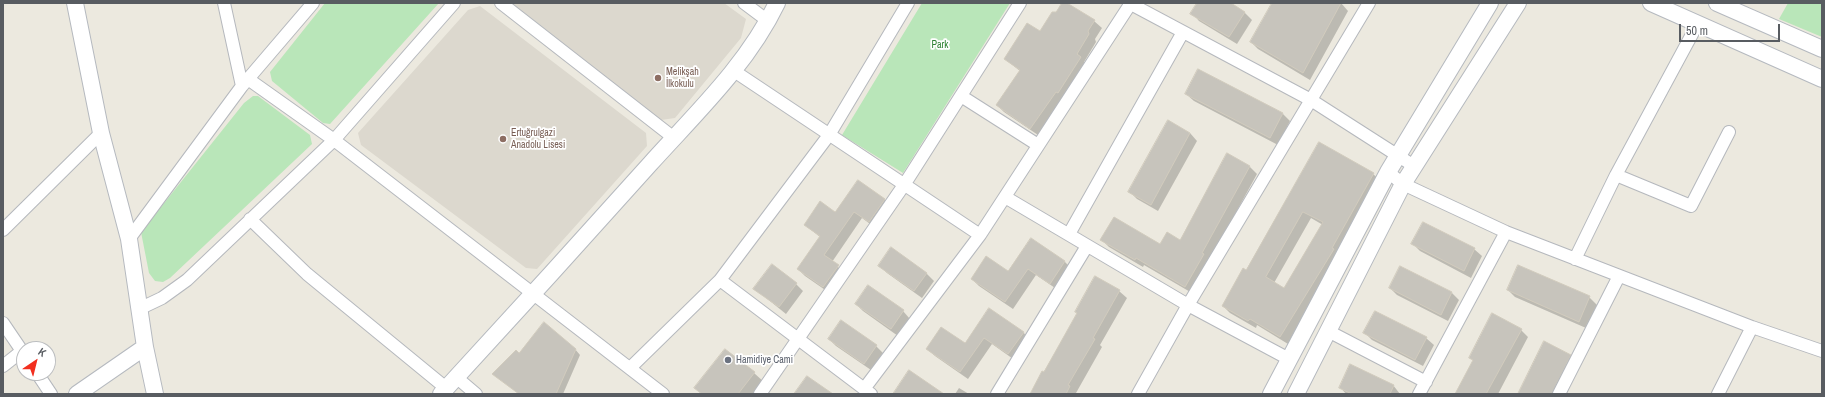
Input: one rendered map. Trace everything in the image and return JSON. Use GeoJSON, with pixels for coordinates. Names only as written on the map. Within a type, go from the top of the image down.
{"type":"FeatureCollection","features":[{"type":"Feature","properties":{"kind":"main road"},"geometry":{"type":"LineString","coordinates":[[75,3],[102,133],[129,239],[141,308],[145,347],[155,394]]}},
{"type":"Feature","properties":{"kind":"main road"},"geometry":{"type":"LineString","coordinates":[[448,386],[534,294],[734,71],[768,21],[777,3]]}},
{"type":"Feature","properties":{"kind":"main road"},"geometry":{"type":"LineString","coordinates":[[1271,394],[1388,172],[1490,3]]}},
{"type":"Feature","properties":{"kind":"main road"},"geometry":{"type":"LineString","coordinates":[[1296,394],[1403,184],[1518,3]]}},
{"type":"Feature","properties":{"kind":"main road"},"geometry":{"type":"LineString","coordinates":[[1651,3],[1697,25],[1822,79]]}},
{"type":"Feature","properties":{"kind":"main road"},"geometry":{"type":"LineString","coordinates":[[1717,3],[1822,49]]}},
{"type":"Feature","properties":{"kind":"main road"},"geometry":{"type":"LineString","coordinates":[[77,394],[145,347]]}},
{"type":"Feature","properties":{"kind":"street"},"geometry":{"type":"LineString","coordinates":[[224,3],[245,83],[334,140],[663,394]]}},
{"type":"Feature","properties":{"kind":"street"},"geometry":{"type":"LineString","coordinates":[[129,239],[245,83],[313,3]]}},
{"type":"Feature","properties":{"kind":"street"},"geometry":{"type":"LineString","coordinates":[[141,308],[162,298],[187,280],[334,140],[454,3]]}},
{"type":"Feature","properties":{"kind":"street"},"geometry":{"type":"LineString","coordinates":[[501,3],[674,138]]}},
{"type":"Feature","properties":{"kind":"street"},"geometry":{"type":"LineString","coordinates":[[744,3],[768,21]]}},
{"type":"Feature","properties":{"kind":"street"},"geometry":{"type":"LineString","coordinates":[[630,368],[720,280],[829,135],[908,3]]}},
{"type":"Feature","properties":{"kind":"street"},"geometry":{"type":"LineString","coordinates":[[760,394],[904,185],[1020,3]]}},
{"type":"Feature","properties":{"kind":"street"},"geometry":{"type":"LineString","coordinates":[[720,280],[868,391],[980,235],[1130,3],[1311,100],[1414,166]]}},
{"type":"Feature","properties":{"kind":"street"},"geometry":{"type":"LineString","coordinates":[[1138,394],[1188,306],[1369,3]]}},
{"type":"Feature","properties":{"kind":"street"},"geometry":{"type":"LineString","coordinates":[[1575,259],[1616,175],[1697,25]]}},
{"type":"Feature","properties":{"kind":"street"},"geometry":{"type":"LineString","coordinates":[[1069,234],[1183,32]]}},
{"type":"Feature","properties":{"kind":"street"},"geometry":{"type":"LineString","coordinates":[[734,71],[980,235]]}},
{"type":"Feature","properties":{"kind":"street"},"geometry":{"type":"LineString","coordinates":[[961,96],[1038,146]]}},
{"type":"Feature","properties":{"kind":"street"},"geometry":{"type":"LineString","coordinates":[[1616,175],[1691,206],[1729,132]]}},
{"type":"Feature","properties":{"kind":"street"},"geometry":{"type":"LineString","coordinates":[[3,230],[102,133]]}},
{"type":"Feature","properties":{"kind":"street"},"geometry":{"type":"LineString","coordinates":[[1388,172],[1403,184],[1506,232],[1752,327],[1822,351]]}},
{"type":"Feature","properties":{"kind":"street"},"geometry":{"type":"LineString","coordinates":[[1005,197],[1188,306],[1289,359]]}},
{"type":"Feature","properties":{"kind":"street"},"geometry":{"type":"LineString","coordinates":[[250,219],[327,292],[448,386],[476,394]]}},
{"type":"Feature","properties":{"kind":"street"},"geometry":{"type":"LineString","coordinates":[[1420,394],[1506,232]]}},
{"type":"Feature","properties":{"kind":"street"},"geometry":{"type":"LineString","coordinates":[[997,394],[1087,246]]}},
{"type":"Feature","properties":{"kind":"street"},"geometry":{"type":"LineString","coordinates":[[1559,394],[1619,276]]}},
{"type":"Feature","properties":{"kind":"street"},"geometry":{"type":"LineString","coordinates":[[3,323],[16,342]]}},
{"type":"Feature","properties":{"kind":"street"},"geometry":{"type":"LineString","coordinates":[[1718,394],[1752,327]]}},
{"type":"Feature","properties":{"kind":"street"},"geometry":{"type":"LineString","coordinates":[[1328,331],[1426,382]]}},
{"type":"Feature","properties":{"kind":"street"},"geometry":{"type":"LineString","coordinates":[[3,366],[16,358]]}},
{"type":"Feature","properties":{"kind":"street"},"geometry":{"type":"LineString","coordinates":[[42,381],[51,394]]}},
{"type":"Feature","properties":{"kind":"shaded area","name":"Melikşah İlkokulu"},"geometry":{"type":"Polygon","coordinates":[[[512,3],[724,3],[746,19],[741,38],[675,118],[661,120],[512,3]]]}},
{"type":"Feature","properties":{"kind":"shaded area","name":"Ertuğrulgazi Anadolu Lisesi"},"geometry":{"type":"Polygon","coordinates":[[[480,6],[646,133],[647,146],[537,269],[526,268],[361,145],[358,133],[468,10],[480,6]]]}},
{"type":"Feature","properties":{"kind":"green space"},"geometry":{"type":"Polygon","coordinates":[[[325,3],[439,3],[330,124],[323,123],[272,81],[270,72],[325,3]]]}},
{"type":"Feature","properties":{"kind":"green space","name":"Park"},"geometry":{"type":"Polygon","coordinates":[[[922,3],[1010,3],[903,173],[842,135],[922,3]]]}},
{"type":"Feature","properties":{"kind":"green space"},"geometry":{"type":"Polygon","coordinates":[[[1788,3],[1822,3],[1822,37],[1779,19],[1788,3]]]}},
{"type":"Feature","properties":{"kind":"green space"},"geometry":{"type":"Polygon","coordinates":[[[253,96],[258,96],[310,135],[312,144],[170,278],[163,282],[155,281],[149,273],[141,232],[244,103],[253,96]]]}},
{"type":"Feature","properties":{"kind":"building"},"geometry":{"type":"Polygon","coordinates":[[[1062,3],[1067,3],[1095,20],[1088,31],[1089,34],[1077,54],[1081,57],[1058,93],[1056,92],[1030,129],[996,105],[1020,70],[1004,59],[1027,23],[1040,31],[1052,12],[1056,12],[1062,3]]]}},
{"type":"Feature","properties":{"kind":"building"},"geometry":{"type":"Polygon","coordinates":[[[1197,3],[1231,3],[1245,12],[1229,37],[1190,14],[1197,3]]]}},
{"type":"Feature","properties":{"kind":"building"},"geometry":{"type":"Polygon","coordinates":[[[1272,3],[1341,3],[1303,73],[1250,42],[1272,3]]]}},
{"type":"Feature","properties":{"kind":"building"},"geometry":{"type":"Polygon","coordinates":[[[1198,69],[1283,113],[1270,138],[1185,94],[1198,69]]]}},
{"type":"Feature","properties":{"kind":"building"},"geometry":{"type":"Polygon","coordinates":[[[1168,120],[1190,133],[1151,205],[1128,192],[1168,120]]]}},
{"type":"Feature","properties":{"kind":"building"},"geometry":{"type":"Polygon","coordinates":[[[1319,142],[1374,173],[1332,248],[1334,249],[1280,337],[1250,319],[1248,321],[1222,306],[1243,268],[1246,270],[1319,142]],[[1303,212],[1266,277],[1284,288],[1323,222],[1303,212]]]}},
{"type":"Feature","properties":{"kind":"building"},"geometry":{"type":"Polygon","coordinates":[[[1227,153],[1250,166],[1185,287],[1136,258],[1135,260],[1100,240],[1114,217],[1160,244],[1167,232],[1180,240],[1227,153]]]}},
{"type":"Feature","properties":{"kind":"building"},"geometry":{"type":"Polygon","coordinates":[[[858,180],[885,199],[869,222],[854,212],[824,255],[839,265],[823,287],[797,269],[820,236],[804,225],[820,201],[835,212],[858,180]]]}},
{"type":"Feature","properties":{"kind":"building"},"geometry":{"type":"Polygon","coordinates":[[[1423,222],[1475,248],[1464,271],[1411,244],[1423,222]]]}},
{"type":"Feature","properties":{"kind":"building"},"geometry":{"type":"Polygon","coordinates":[[[1031,238],[1065,261],[1050,284],[1028,269],[1005,302],[971,279],[986,256],[1008,271],[1031,238]]]}},
{"type":"Feature","properties":{"kind":"building"},"geometry":{"type":"Polygon","coordinates":[[[891,247],[927,273],[914,291],[878,266],[891,247]]]}},
{"type":"Feature","properties":{"kind":"building"},"geometry":{"type":"Polygon","coordinates":[[[772,264],[797,283],[779,307],[753,289],[772,264]]]}},
{"type":"Feature","properties":{"kind":"building"},"geometry":{"type":"Polygon","coordinates":[[[1518,265],[1590,296],[1579,322],[1507,290],[1518,265]]]}},
{"type":"Feature","properties":{"kind":"building"},"geometry":{"type":"Polygon","coordinates":[[[1400,266],[1452,292],[1441,315],[1389,288],[1400,266]]]}},
{"type":"Feature","properties":{"kind":"building"},"geometry":{"type":"Polygon","coordinates":[[[1095,276],[1120,290],[1093,338],[1095,339],[1068,385],[1070,386],[1066,394],[1030,394],[1077,313],[1075,312],[1095,276]]]}},
{"type":"Feature","properties":{"kind":"building"},"geometry":{"type":"Polygon","coordinates":[[[868,285],[904,310],[891,329],[855,304],[868,285]]]}},
{"type":"Feature","properties":{"kind":"building"},"geometry":{"type":"Polygon","coordinates":[[[989,308],[1024,332],[1008,354],[984,338],[960,372],[926,349],[941,327],[965,343],[989,308]]]}},
{"type":"Feature","properties":{"kind":"building"},"geometry":{"type":"Polygon","coordinates":[[[1375,311],[1427,337],[1415,360],[1363,333],[1375,311]]]}},
{"type":"Feature","properties":{"kind":"building"},"geometry":{"type":"Polygon","coordinates":[[[1492,313],[1522,329],[1486,394],[1455,394],[1473,360],[1469,358],[1492,313]]]}},
{"type":"Feature","properties":{"kind":"building"},"geometry":{"type":"Polygon","coordinates":[[[841,320],[877,345],[864,364],[828,339],[841,320]]]}},
{"type":"Feature","properties":{"kind":"building"},"geometry":{"type":"Polygon","coordinates":[[[544,322],[576,349],[556,394],[519,394],[492,374],[516,350],[519,353],[544,322]]]}},
{"type":"Feature","properties":{"kind":"building"},"geometry":{"type":"Polygon","coordinates":[[[1544,341],[1571,355],[1552,394],[1518,394],[1544,341]]]}},
{"type":"Feature","properties":{"kind":"building","name":"Hamidiye Cami"},"geometry":{"type":"Polygon","coordinates":[[[725,349],[755,372],[738,394],[702,394],[694,388],[725,349]]]}},
{"type":"Feature","properties":{"kind":"building"},"geometry":{"type":"Polygon","coordinates":[[[1350,364],[1394,385],[1390,394],[1352,394],[1339,388],[1350,364]]]}},
{"type":"Feature","properties":{"kind":"building"},"geometry":{"type":"Polygon","coordinates":[[[909,370],[944,394],[893,394],[909,370]]]}},
{"type":"Feature","properties":{"kind":"building"},"geometry":{"type":"Polygon","coordinates":[[[807,376],[833,394],[794,394],[807,376]]]}},
{"type":"Feature","properties":{"kind":"place","name":"Melikşah İlkokulu"},"geometry":{"type":"Point","coordinates":[658,78]}},
{"type":"Feature","properties":{"kind":"place","name":"Ertuğrulgazi Anadolu Lisesi"},"geometry":{"type":"Point","coordinates":[503,139]}},
{"type":"Feature","properties":{"kind":"place","name":"Hamidiye Cami"},"geometry":{"type":"Point","coordinates":[728,360]}}]}
